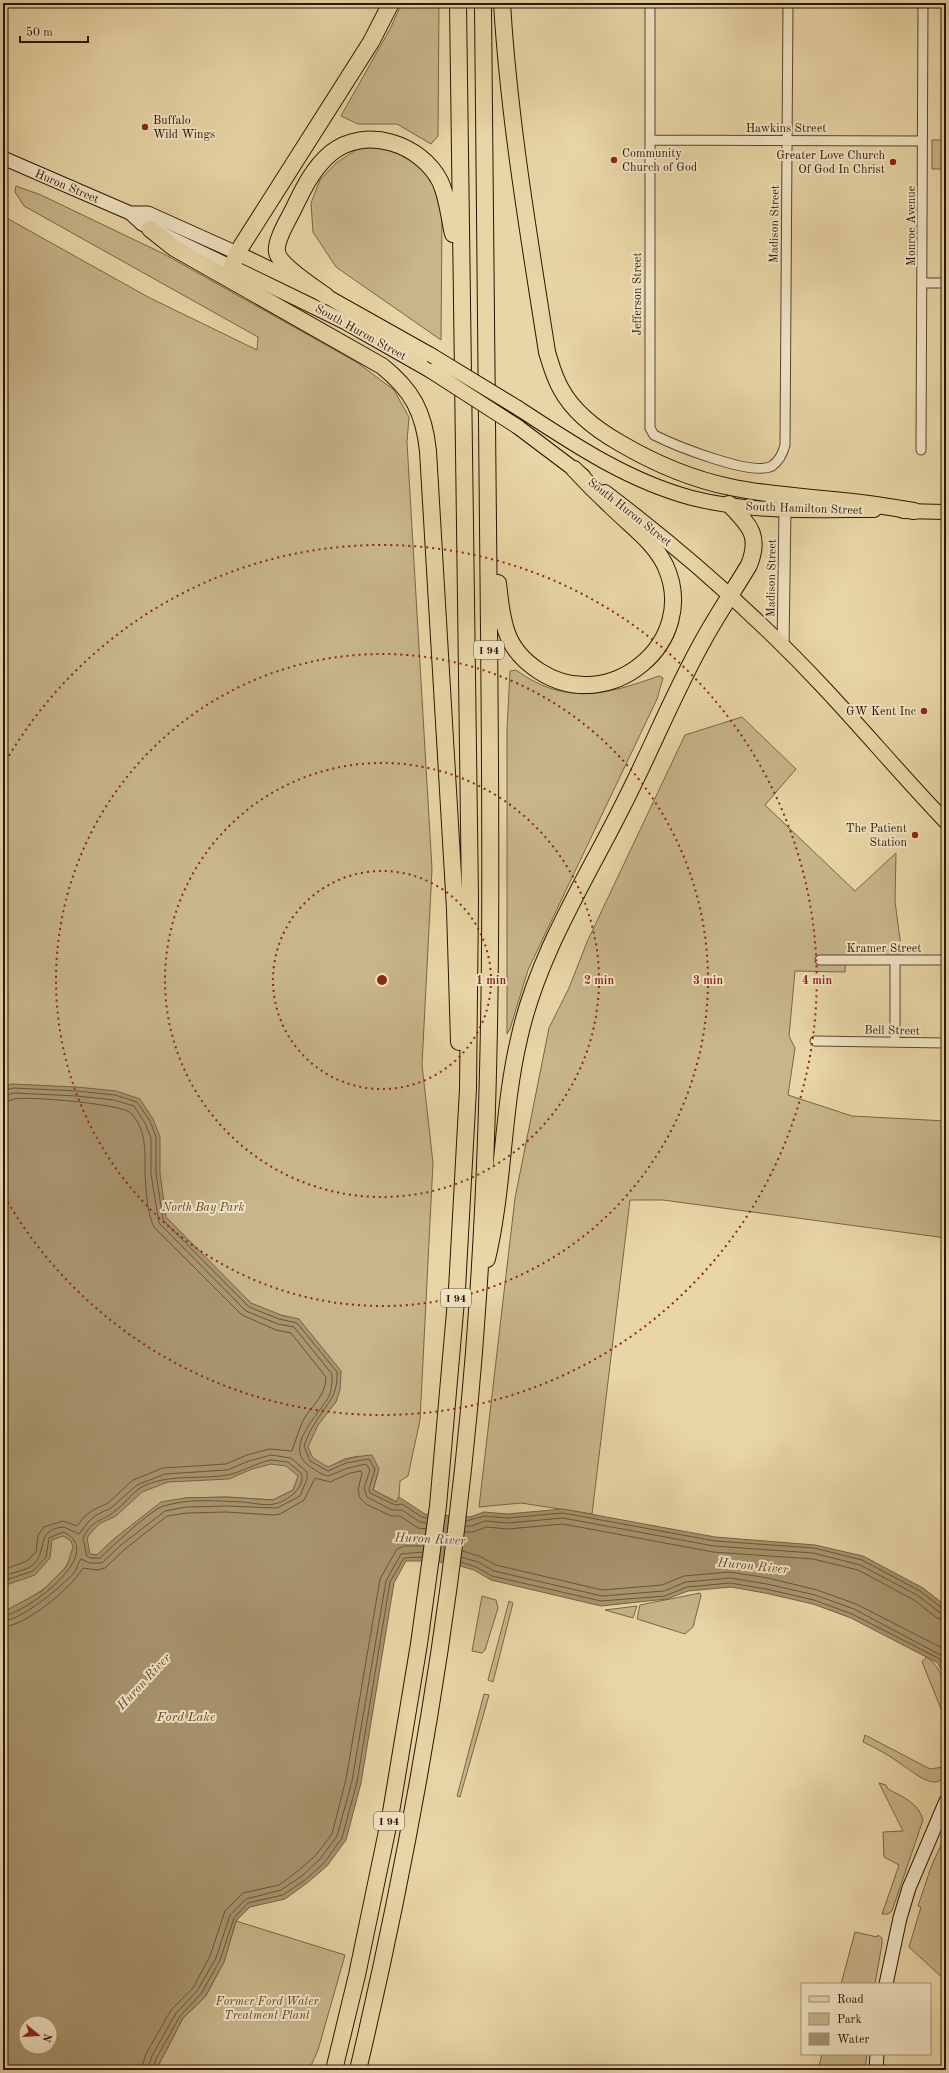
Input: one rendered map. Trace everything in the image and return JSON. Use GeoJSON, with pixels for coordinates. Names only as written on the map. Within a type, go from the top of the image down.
{"type":"FeatureCollection","features":[{"type":"Feature","properties":{"kind":"highway"},"geometry":{"type":"LineString","coordinates":[[234,260],[371,42],[391,3]]}},
{"type":"Feature","properties":{"kind":"highway","name":"I 94"},"geometry":{"type":"LineString","coordinates":[[334,2070],[357,1975],[391,1812],[420,1644],[438,1506],[456,1289],[468,1089],[470,899],[460,267],[458,3]]}},
{"type":"Feature","properties":{"kind":"highway","name":"I 94"},"geometry":{"type":"LineString","coordinates":[[358,2070],[375,2000],[403,1863],[428,1723],[460,1507],[478,1298],[490,1052],[492,869],[483,3]]}},
{"type":"Feature","properties":{"kind":"highway"},"geometry":{"type":"LineString","coordinates":[[502,3],[509,86],[523,200],[547,352],[552,372],[570,403],[584,418],[612,439],[660,464],[690,476],[729,487],[766,494],[854,502],[914,511]]}},
{"type":"Feature","properties":{"kind":"highway"},"geometry":{"type":"LineString","coordinates":[[326,296],[282,262],[277,251],[281,235],[318,165],[333,152],[348,144],[364,140],[395,143],[412,151],[432,169],[446,194],[460,267]]}},
{"type":"Feature","properties":{"kind":"highway"},"geometry":{"type":"LineString","coordinates":[[150,229],[174,248],[382,366],[404,386],[420,412],[426,429],[428,451],[455,909],[458,1039],[468,1089]]}},
{"type":"Feature","properties":{"kind":"highway"},"geometry":{"type":"LineString","coordinates":[[488,537],[498,574],[500,611],[507,634],[516,651],[528,664],[545,675],[562,682],[580,686],[615,681],[631,673],[644,663],[654,652],[664,637],[671,618],[672,593],[665,565],[640,532],[612,508],[574,469]]}},
{"type":"Feature","properties":{"kind":"highway"},"geometry":{"type":"LineString","coordinates":[[478,1298],[494,1229],[504,1137],[519,1039],[542,967],[560,927],[622,807],[681,684],[704,640],[749,565],[755,544],[749,526],[728,504]]}},
{"type":"Feature","properties":{"kind":"main road","name":"Huron Street"},"geometry":{"type":"LineString","coordinates":[[3,158],[130,213]]}},
{"type":"Feature","properties":{"kind":"main road","name":"South Huron Street"},"geometry":{"type":"LineString","coordinates":[[130,213],[148,213],[234,260],[293,295],[345,322],[431,371],[518,427],[655,530],[716,582],[825,688],[946,822]]}},
{"type":"Feature","properties":{"kind":"main road","name":"South Huron Street"},"geometry":{"type":"LineString","coordinates":[[130,213],[150,229],[326,296],[431,355],[518,408],[577,448]]}},
{"type":"Feature","properties":{"kind":"main road","name":"South Hamilton Street"},"geometry":{"type":"LineString","coordinates":[[577,448],[621,471],[659,488],[693,498],[728,504],[785,510],[946,512]]}},
{"type":"Feature","properties":{"kind":"main road"},"geometry":{"type":"LineString","coordinates":[[886,1983],[900,1918],[909,1888],[946,1801]]}},
{"type":"Feature","properties":{"kind":"main road"},"geometry":{"type":"LineString","coordinates":[[876,2070],[877,2055]]}},
{"type":"Feature","properties":{"kind":"street","name":"Jefferson Street"},"geometry":{"type":"LineString","coordinates":[[650,3],[650,428],[654,435],[699,455],[749,466],[772,466],[783,454],[785,445]]}},
{"type":"Feature","properties":{"kind":"street","name":"Madison Street"},"geometry":{"type":"LineString","coordinates":[[785,445],[788,3]]}},
{"type":"Feature","properties":{"kind":"street","name":"Monroe Avenue"},"geometry":{"type":"LineString","coordinates":[[921,450],[923,283],[923,3]]}},
{"type":"Feature","properties":{"kind":"street","name":"Hawkins Street"},"geometry":{"type":"LineString","coordinates":[[650,140],[922,140]]}},
{"type":"Feature","properties":{"kind":"street"},"geometry":{"type":"LineString","coordinates":[[923,283],[946,284]]}},
{"type":"Feature","properties":{"kind":"street","name":"Madison Street"},"geometry":{"type":"LineString","coordinates":[[783,647],[785,510]]}},
{"type":"Feature","properties":{"kind":"street","name":"Kramer Street"},"geometry":{"type":"LineString","coordinates":[[820,960],[942,960],[946,957]]}},
{"type":"Feature","properties":{"kind":"street"},"geometry":{"type":"LineString","coordinates":[[895,960],[895,1042]]}},
{"type":"Feature","properties":{"kind":"street","name":"Bell Street"},"geometry":{"type":"LineString","coordinates":[[815,1041],[946,1043]]}},
{"type":"Feature","properties":{"kind":"green space"},"geometry":{"type":"Polygon","coordinates":[[[402,3],[439,3],[438,136],[431,144],[397,124],[358,124],[341,116],[390,29],[402,3]]]}},
{"type":"Feature","properties":{"kind":"green space"},"geometry":{"type":"Polygon","coordinates":[[[932,140],[946,140],[946,169],[932,169],[932,140]]]}},
{"type":"Feature","properties":{"kind":"green space"},"geometry":{"type":"Polygon","coordinates":[[[387,147],[419,164],[434,186],[442,219],[441,340],[336,267],[313,232],[311,203],[320,180],[336,163],[359,148],[387,147]]]}},
{"type":"Feature","properties":{"kind":"green space","name":"North Bay Park"},"geometry":{"type":"Polygon","coordinates":[[[16,186],[41,195],[164,254],[358,363],[394,390],[409,417],[407,442],[432,869],[422,1065],[433,1163],[420,1420],[408,1476],[400,1481],[399,1497],[397,1502],[373,1490],[378,1473],[358,1456],[344,1459],[328,1468],[299,1476],[293,1490],[273,1500],[226,1497],[185,1498],[115,1538],[97,1555],[73,1554],[60,1573],[43,1589],[24,1602],[3,1612],[3,216],[148,297],[257,350],[258,337],[24,206],[15,192],[16,186]]]}},
{"type":"Feature","properties":{"kind":"green space"},"geometry":{"type":"Polygon","coordinates":[[[516,670],[534,681],[552,689],[569,693],[586,694],[621,688],[659,676],[663,678],[657,699],[528,970],[510,1029],[507,1034],[507,729],[510,671],[516,670]]]}},
{"type":"Feature","properties":{"kind":"green space"},"geometry":{"type":"Polygon","coordinates":[[[742,717],[796,769],[765,805],[855,891],[896,853],[895,901],[902,955],[846,956],[845,972],[795,971],[789,1036],[795,1048],[788,1095],[852,1116],[946,1121],[946,1238],[663,1200],[630,1200],[592,1514],[521,1503],[479,1507],[515,1198],[549,1028],[569,988],[587,942],[685,735],[742,717]]]}},
{"type":"Feature","properties":{"kind":"green space"},"geometry":{"type":"Polygon","coordinates":[[[700,1593],[701,1596],[693,1627],[685,1634],[637,1619],[640,1605],[700,1593]]]}},
{"type":"Feature","properties":{"kind":"green space"},"geometry":{"type":"Polygon","coordinates":[[[482,1596],[496,1600],[498,1608],[485,1650],[482,1653],[472,1651],[482,1596]]]}},
{"type":"Feature","properties":{"kind":"green space"},"geometry":{"type":"Polygon","coordinates":[[[509,1601],[513,1603],[493,1682],[488,1680],[509,1601]]]}},
{"type":"Feature","properties":{"kind":"green space"},"geometry":{"type":"Polygon","coordinates":[[[637,1606],[633,1618],[605,1610],[637,1606]]]}},
{"type":"Feature","properties":{"kind":"green space"},"geometry":{"type":"Polygon","coordinates":[[[926,1657],[933,1662],[942,1677],[946,1703],[946,1721],[922,1662],[926,1657]]]}},
{"type":"Feature","properties":{"kind":"green space"},"geometry":{"type":"Polygon","coordinates":[[[484,1694],[489,1695],[460,1797],[457,1796],[484,1694]]]}},
{"type":"Feature","properties":{"kind":"green space"},"geometry":{"type":"Polygon","coordinates":[[[865,1735],[930,1769],[943,1767],[946,1760],[945,1772],[941,1779],[936,1782],[922,1778],[878,1749],[863,1742],[865,1735]]]}},
{"type":"Feature","properties":{"kind":"green space"},"geometry":{"type":"Polygon","coordinates":[[[879,1783],[886,1785],[888,1789],[910,1801],[918,1809],[923,1820],[892,1911],[888,1914],[882,1914],[899,1865],[884,1857],[883,1832],[903,1831],[879,1783]]]}},
{"type":"Feature","properties":{"kind":"green space"},"geometry":{"type":"Polygon","coordinates":[[[946,1834],[946,1981],[909,1947],[921,1907],[918,1906],[931,1867],[946,1834]]]}},
{"type":"Feature","properties":{"kind":"green space","name":"Former Ford Water Treatment Plant"},"geometry":{"type":"Polygon","coordinates":[[[236,1921],[345,1955],[318,2050],[309,2070],[156,2070],[183,2018],[205,1997],[224,1962],[236,1921]]]}},
{"type":"Feature","properties":{"kind":"green space"},"geometry":{"type":"Polygon","coordinates":[[[855,1932],[877,1937],[878,1935],[882,1938],[875,1983],[841,1983],[855,1932]]]}},
{"type":"Feature","properties":{"kind":"green space"},"geometry":{"type":"Polygon","coordinates":[[[822,2055],[867,2055],[865,2070],[818,2070],[822,2055]]]}},
{"type":"Feature","properties":{"kind":"water","name":"Ford Lake"},"geometry":{"type":"Polygon","coordinates":[[[11,1084],[77,1087],[116,1091],[140,1099],[153,1119],[160,1137],[160,1173],[166,1217],[251,1303],[281,1315],[299,1319],[341,1371],[340,1390],[336,1402],[318,1425],[308,1447],[313,1458],[328,1467],[360,1456],[372,1455],[379,1469],[373,1490],[396,1502],[399,1497],[425,1514],[470,1517],[484,1512],[507,1514],[563,1509],[715,1537],[815,1545],[863,1556],[923,1588],[946,1606],[946,1683],[938,1663],[851,1618],[813,1604],[765,1593],[731,1587],[688,1591],[667,1599],[601,1606],[491,1580],[474,1570],[453,1564],[431,1561],[406,1561],[394,1583],[361,1783],[346,1840],[327,1866],[285,1899],[250,1907],[236,1921],[224,1962],[205,1997],[183,2018],[156,2070],[3,2070],[3,1612],[42,1591],[67,1566],[73,1547],[71,1541],[63,1536],[52,1540],[50,1558],[35,1575],[3,1586],[3,1088],[11,1084]],[[271,1464],[252,1469],[229,1479],[168,1482],[142,1492],[116,1516],[101,1523],[94,1529],[87,1538],[90,1554],[97,1555],[115,1538],[161,1502],[185,1498],[226,1497],[273,1500],[293,1490],[298,1476],[286,1466],[271,1464]]]}},
{"type":"Feature","properties":{"kind":"place","name":"Buffalo Wild Wings"},"geometry":{"type":"Point","coordinates":[145,127]}},
{"type":"Feature","properties":{"kind":"place","name":"Community Church of God"},"geometry":{"type":"Point","coordinates":[614,160]}},
{"type":"Feature","properties":{"kind":"place","name":"Greater Love Church Of God In Christ"},"geometry":{"type":"Point","coordinates":[893,162]}},
{"type":"Feature","properties":{"kind":"place","name":"GW Kent Inc"},"geometry":{"type":"Point","coordinates":[924,711]}},
{"type":"Feature","properties":{"kind":"place","name":"The Patient Station"},"geometry":{"type":"Point","coordinates":[915,835]}},
{"type":"Feature","properties":{"kind":"water label","name":"Huron River"},"geometry":{"type":"Point","coordinates":[430,1538]}},
{"type":"Feature","properties":{"kind":"water label","name":"Huron River"},"geometry":{"type":"Point","coordinates":[753,1565]}},
{"type":"Feature","properties":{"kind":"water label","name":"Huron River"},"geometry":{"type":"Point","coordinates":[143,1681]}}]}
